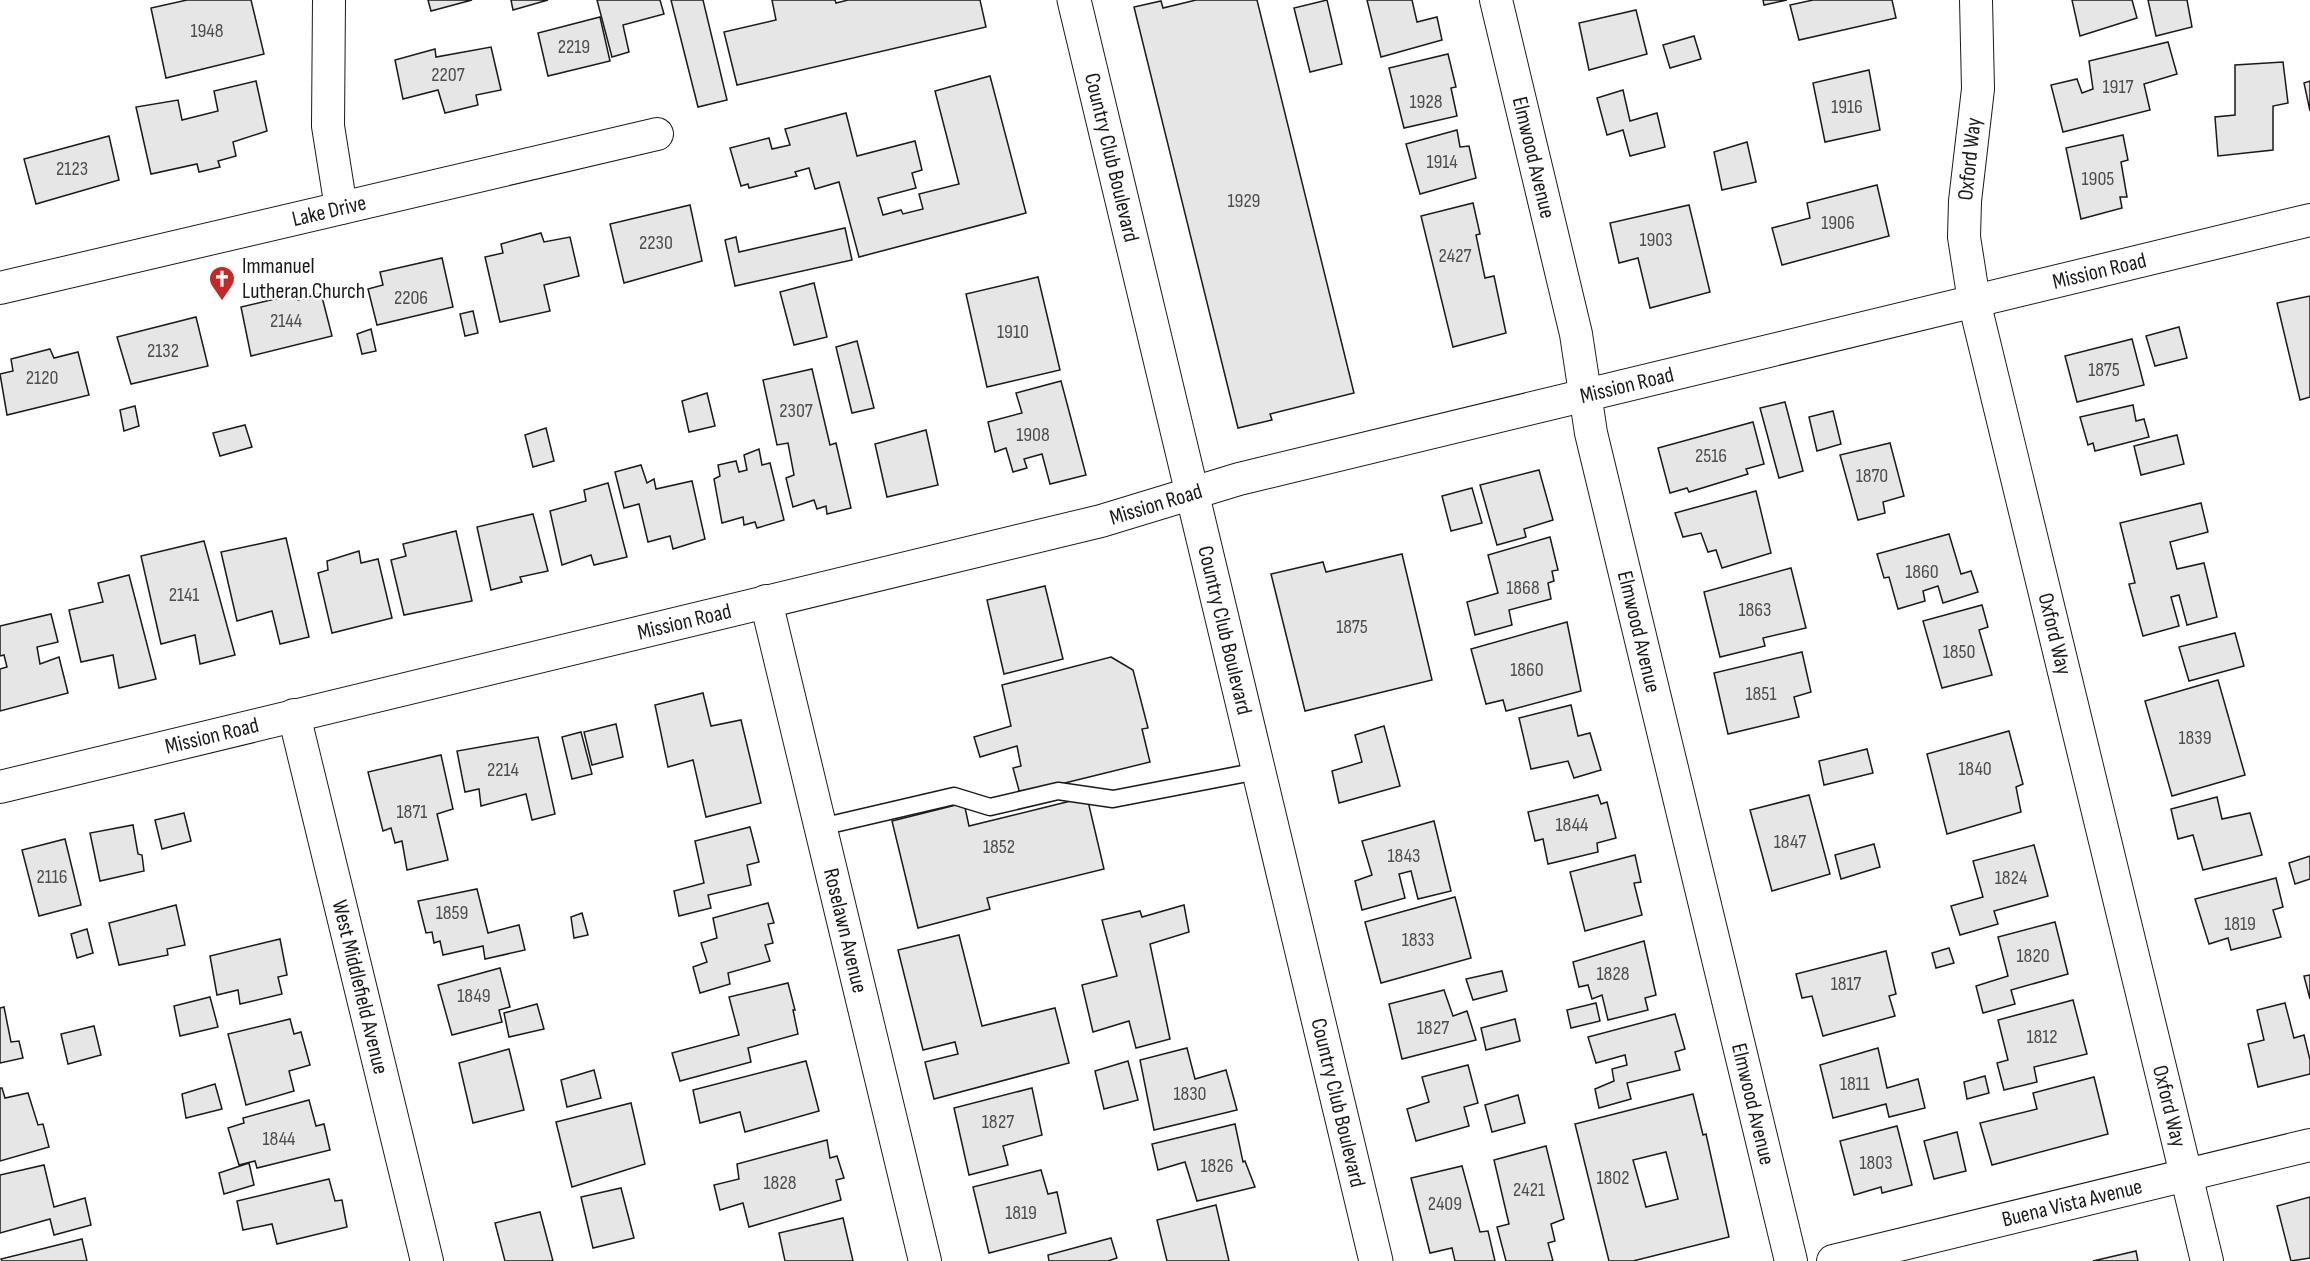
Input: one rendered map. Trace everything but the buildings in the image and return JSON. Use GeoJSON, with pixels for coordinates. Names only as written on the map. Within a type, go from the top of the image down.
{"type":"FeatureCollection","features":[{"type":"Feature","properties":{"kind":"street"},"geometry":{"type":"LineString","coordinates":[[329,0],[328,126],[341,208]]}},
{"type":"Feature","properties":{"kind":"street","name":"Country Club Boulevard"},"geometry":{"type":"LineString","coordinates":[[1074,0],[1376,1261]]}},
{"type":"Feature","properties":{"kind":"street","name":"Elmwood Avenue"},"geometry":{"type":"LineString","coordinates":[[1496,0],[1576,334],[1593,444],[1791,1261]]}},
{"type":"Feature","properties":{"kind":"street","name":"Oxford Way"},"geometry":{"type":"LineString","coordinates":[[1976,0],[1978,89],[1965,201],[1964,237],[1974,301],[2207,1261]]}},
{"type":"Feature","properties":{"kind":"street","name":"Lake Drive"},"geometry":{"type":"LineString","coordinates":[[0,288],[657,134]]}},
{"type":"Feature","properties":{"kind":"street","name":"Mission Road"},"geometry":{"type":"LineString","coordinates":[[0,787],[1101,521],[1239,479],[2310,219]]}},
{"type":"Feature","properties":{"kind":"street","name":"Roselawn Avenue"},"geometry":{"type":"LineString","coordinates":[[766,601],[925,1261]]}},
{"type":"Feature","properties":{"kind":"street","name":"West Middlefield Avenue"},"geometry":{"type":"LineString","coordinates":[[294,715],[427,1261]]}},
{"type":"Feature","properties":{"kind":"street","name":"Buena Vista Avenue"},"geometry":{"type":"LineString","coordinates":[[1833,1261],[2310,1145]]}},
{"type":"Feature","properties":{"kind":"lane"},"geometry":{"type":"LineString","coordinates":[[821,828],[954,796],[990,807],[1058,791],[1113,799],[1258,771]]}},
{"type":"Feature","properties":{"kind":"place","name":"Immanuel Lutheran Church"},"geometry":{"type":"Point","coordinates":[222,302]}}]}
